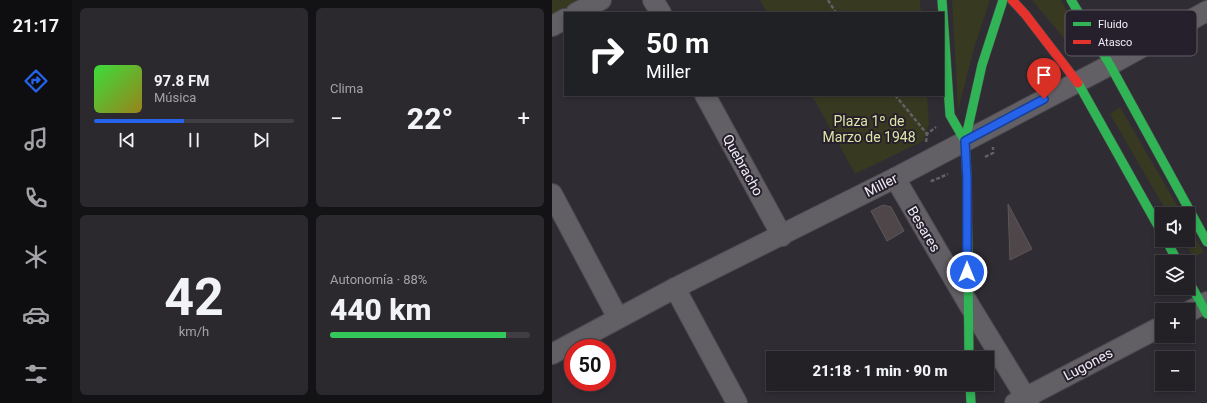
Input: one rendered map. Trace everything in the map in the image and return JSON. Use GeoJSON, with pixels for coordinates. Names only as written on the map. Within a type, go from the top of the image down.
{"type":"FeatureCollection","features":[{"type":"Feature","properties":{"kind":"main road"},"geometry":{"type":"LineString","coordinates":[[942,0],[943,12]]}},
{"type":"Feature","properties":{"kind":"main road"},"geometry":{"type":"LineString","coordinates":[[969,351],[967,179],[965,141],[982,65],[1003,0]]}},
{"type":"Feature","properties":{"kind":"main road"},"geometry":{"type":"LineString","coordinates":[[1012,0],[1025,14],[1078,82],[1155,220]]}},
{"type":"Feature","properties":{"kind":"main road"},"geometry":{"type":"LineString","coordinates":[[1071,0],[1077,10]]}},
{"type":"Feature","properties":{"kind":"main road"},"geometry":{"type":"LineString","coordinates":[[944,29],[950,115],[965,141]]}},
{"type":"Feature","properties":{"kind":"main road"},"geometry":{"type":"LineString","coordinates":[[1105,56],[1207,242]]}},
{"type":"Feature","properties":{"kind":"main road"},"geometry":{"type":"LineString","coordinates":[[1195,295],[1201,308]]}},
{"type":"Feature","properties":{"kind":"main road"},"geometry":{"type":"LineString","coordinates":[[970,391],[971,403]]}},
{"type":"Feature","properties":{"kind":"street"},"geometry":{"type":"LineString","coordinates":[[578,12],[601,0]]}},
{"type":"Feature","properties":{"kind":"street"},"geometry":{"type":"LineString","coordinates":[[653,0],[659,12]]}},
{"type":"Feature","properties":{"kind":"street","name":"Miller"},"geometry":{"type":"LineString","coordinates":[[1197,17],[1207,11]]}},
{"type":"Feature","properties":{"kind":"street"},"geometry":{"type":"LineString","coordinates":[[552,26],[564,20]]}},
{"type":"Feature","properties":{"kind":"street","name":"Miller"},"geometry":{"type":"LineString","coordinates":[[552,354],[675,288],[782,236],[895,178],[1126,56]]}},
{"type":"Feature","properties":{"kind":"street","name":"Quebracho"},"geometry":{"type":"LineString","coordinates":[[706,96],[782,236]]}},
{"type":"Feature","properties":{"kind":"street","name":"Besares"},"geometry":{"type":"LineString","coordinates":[[895,178],[1023,401]]}},
{"type":"Feature","properties":{"kind":"street"},"geometry":{"type":"LineString","coordinates":[[552,194],[618,318]]}},
{"type":"Feature","properties":{"kind":"street"},"geometry":{"type":"LineString","coordinates":[[675,288],[737,403]]}},
{"type":"Feature","properties":{"kind":"street","name":"Lugones"},"geometry":{"type":"LineString","coordinates":[[1023,401],[1155,330]]}},
{"type":"Feature","properties":{"kind":"path"},"geometry":{"type":"LineString","coordinates":[[828,0],[835,12]]}},
{"type":"Feature","properties":{"kind":"path"},"geometry":{"type":"LineString","coordinates":[[896,96],[927,134]]}},
{"type":"Feature","properties":{"kind":"green space"},"geometry":{"type":"Polygon","coordinates":[[[552,0],[582,0],[552,16],[552,0]]]}},
{"type":"Feature","properties":{"kind":"green space"},"geometry":{"type":"Polygon","coordinates":[[[760,0],[920,0],[921,12],[766,12],[760,0]]]}},
{"type":"Feature","properties":{"kind":"green space"},"geometry":{"type":"Polygon","coordinates":[[[952,0],[990,0],[975,45],[958,110],[952,0]]]}},
{"type":"Feature","properties":{"kind":"green space"},"geometry":{"type":"Polygon","coordinates":[[[1032,0],[1061,0],[1067,10],[1065,10],[1065,39],[1032,0]]]}},
{"type":"Feature","properties":{"kind":"green space","name":"Plaza 1º de Marzo de 1948"},"geometry":{"type":"Polygon","coordinates":[[[813,96],[927,96],[929,124],[923,141],[855,174],[813,96]]]}},
{"type":"Feature","properties":{"kind":"green space"},"geometry":{"type":"Polygon","coordinates":[[[1120,107],[1178,207],[1164,207],[1110,114],[1120,107]]]}},
{"type":"Feature","properties":{"kind":"green space"},"geometry":{"type":"Polygon","coordinates":[[[1195,237],[1204,252],[1195,256],[1192,255],[1187,247],[1195,247],[1195,237]]]}},
{"type":"Feature","properties":{"kind":"building"},"geometry":{"type":"Polygon","coordinates":[[[1008,204],[1032,249],[1010,260],[1008,204]]]}},
{"type":"Feature","properties":{"kind":"building"},"geometry":{"type":"Polygon","coordinates":[[[883,205],[891,207],[904,231],[887,241],[871,211],[883,205]]]}},
{"type":"Feature","properties":{"kind":"traffic: fast"},"geometry":{"type":"LineString","coordinates":[[942,0],[943,12]]}},
{"type":"Feature","properties":{"kind":"traffic: fast"},"geometry":{"type":"LineString","coordinates":[[969,351],[967,179],[965,141],[982,65],[1003,0]]}},
{"type":"Feature","properties":{"kind":"traffic: fast"},"geometry":{"type":"LineString","coordinates":[[1071,0],[1077,10]]}},
{"type":"Feature","properties":{"kind":"traffic: fast"},"geometry":{"type":"LineString","coordinates":[[944,29],[950,115],[965,141]]}},
{"type":"Feature","properties":{"kind":"traffic: fast"},"geometry":{"type":"LineString","coordinates":[[1105,56],[1207,242]]}},
{"type":"Feature","properties":{"kind":"traffic: fast"},"geometry":{"type":"LineString","coordinates":[[1078,83],[1155,220]]}},
{"type":"Feature","properties":{"kind":"traffic: fast"},"geometry":{"type":"LineString","coordinates":[[1170,247],[1174,255]]}},
{"type":"Feature","properties":{"kind":"traffic: fast"},"geometry":{"type":"LineString","coordinates":[[1195,293],[1207,314]]}},
{"type":"Feature","properties":{"kind":"traffic: fast"},"geometry":{"type":"LineString","coordinates":[[970,391],[971,403]]}},
{"type":"Feature","properties":{"kind":"traffic: jam"},"geometry":{"type":"LineString","coordinates":[[1012,0],[1025,14],[1078,83]]}},
{"type":"Feature","properties":{"kind":"route"},"geometry":{"type":"LineString","coordinates":[[967,272],[967,179],[965,141],[1044,99]]}}]}
